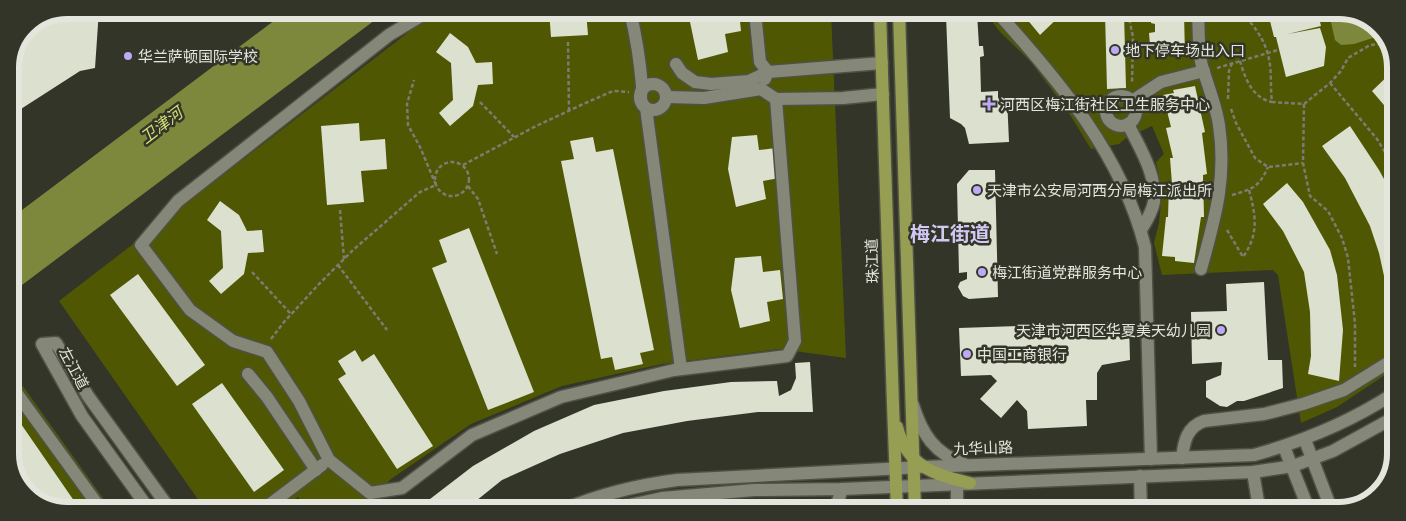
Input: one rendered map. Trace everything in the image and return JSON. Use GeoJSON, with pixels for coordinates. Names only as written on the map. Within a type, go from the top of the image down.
{"type":"FeatureCollection","features":[{"type":"Feature","properties":{"kind":"main road","name":"珠江道"},"geometry":{"type":"LineString","coordinates":[[880,19],[892,405],[898,502]]}},
{"type":"Feature","properties":{"kind":"main road"},"geometry":{"type":"LineString","coordinates":[[899,19],[911,400],[917,464],[914,486],[915,502]]}},
{"type":"Feature","properties":{"kind":"main road"},"geometry":{"type":"LineString","coordinates":[[892,405],[899,434],[905,447],[917,464],[937,474],[963,483]]}},
{"type":"Feature","properties":{"kind":"street"},"geometry":{"type":"LineString","coordinates":[[416,19],[389,35],[178,202],[141,245],[190,310],[233,341],[267,352],[299,400],[329,460],[370,493],[402,488],[472,435],[561,397],[681,369],[787,356],[796,342],[776,99]]}},
{"type":"Feature","properties":{"kind":"street"},"geometry":{"type":"LineString","coordinates":[[632,19],[637,43],[641,101],[646,108],[681,369]]}},
{"type":"Feature","properties":{"kind":"street"},"geometry":{"type":"LineString","coordinates":[[756,19],[760,62],[768,72]]}},
{"type":"Feature","properties":{"kind":"street"},"geometry":{"type":"LineString","coordinates":[[1003,19],[1052,76],[1106,151],[1140,230],[1145,248],[1151,459]]}},
{"type":"Feature","properties":{"kind":"street"},"geometry":{"type":"LineString","coordinates":[[1198,19],[1202,65],[1213,97],[1219,124],[1222,170],[1214,221],[1201,269]]}},
{"type":"Feature","properties":{"kind":"street"},"geometry":{"type":"LineString","coordinates":[[676,64],[682,73],[695,82],[711,84],[750,81],[768,72],[882,63]]}},
{"type":"Feature","properties":{"kind":"street"},"geometry":{"type":"LineString","coordinates":[[1129,99],[1161,82],[1204,71]]}},
{"type":"Feature","properties":{"kind":"street"},"geometry":{"type":"LineString","coordinates":[[761,89],[768,72]]}},
{"type":"Feature","properties":{"kind":"street"},"geometry":{"type":"LineString","coordinates":[[641,91],[649,84],[658,84],[665,90],[666,103],[659,109],[650,110],[646,108]]}},
{"type":"Feature","properties":{"kind":"street"},"geometry":{"type":"LineString","coordinates":[[667,97],[704,98],[761,89],[776,99],[843,98],[883,94]]}},
{"type":"Feature","properties":{"kind":"street"},"geometry":{"type":"LineString","coordinates":[[1119,96],[1129,99],[1135,105],[1135,114],[1128,124],[1115,124],[1109,119],[1106,110],[1110,101],[1119,96]]}},
{"type":"Feature","properties":{"kind":"street"},"geometry":{"type":"LineString","coordinates":[[1091,130],[1109,119]]}},
{"type":"Feature","properties":{"kind":"street"},"geometry":{"type":"LineString","coordinates":[[1128,124],[1148,166],[1153,192],[1154,202],[1150,214],[1140,230]]}},
{"type":"Feature","properties":{"kind":"street","name":"左江道"},"geometry":{"type":"LineString","coordinates":[[144,502],[82,416],[42,344],[56,343],[88,396],[165,502]]}},
{"type":"Feature","properties":{"kind":"street"},"geometry":{"type":"LineString","coordinates":[[1182,458],[1187,434],[1195,424],[1204,421],[1264,414],[1303,404],[1344,390],[1387,363]]}},
{"type":"Feature","properties":{"kind":"street"},"geometry":{"type":"LineString","coordinates":[[248,374],[267,397],[316,470]]}},
{"type":"Feature","properties":{"kind":"street"},"geometry":{"type":"LineString","coordinates":[[19,396],[96,502]]}},
{"type":"Feature","properties":{"kind":"street","name":"九华山路"},"geometry":{"type":"LineString","coordinates":[[584,502],[640,485],[677,480],[896,468],[917,464],[969,465],[1254,455],[1305,440],[1387,398]]}},
{"type":"Feature","properties":{"kind":"street"},"geometry":{"type":"LineString","coordinates":[[911,400],[922,429],[934,447],[953,460],[969,465]]}},
{"type":"Feature","properties":{"kind":"street"},"geometry":{"type":"LineString","coordinates":[[643,502],[662,498],[754,490],[842,489],[1252,472],[1293,466],[1333,452],[1387,421]]}},
{"type":"Feature","properties":{"kind":"street"},"geometry":{"type":"LineString","coordinates":[[1305,440],[1329,502]]}},
{"type":"Feature","properties":{"kind":"street"},"geometry":{"type":"LineString","coordinates":[[1284,447],[1306,502]]}},
{"type":"Feature","properties":{"kind":"street"},"geometry":{"type":"LineString","coordinates":[[272,502],[329,460]]}},
{"type":"Feature","properties":{"kind":"street"},"geometry":{"type":"LineString","coordinates":[[1252,472],[1258,502]]}},
{"type":"Feature","properties":{"kind":"street"},"geometry":{"type":"LineString","coordinates":[[1140,476],[1141,502]]}},
{"type":"Feature","properties":{"kind":"street"},"geometry":{"type":"LineString","coordinates":[[959,502],[963,483]]}},
{"type":"Feature","properties":{"kind":"street"},"geometry":{"type":"LineString","coordinates":[[838,502],[842,489]]}},
{"type":"Feature","properties":{"kind":"path"},"geometry":{"type":"LineString","coordinates":[[1129,99],[1133,79],[1134,51],[1130,19]]}},
{"type":"Feature","properties":{"kind":"path"},"geometry":{"type":"LineString","coordinates":[[1247,19],[1257,30],[1269,59],[1272,102]]}},
{"type":"Feature","properties":{"kind":"path"},"geometry":{"type":"LineString","coordinates":[[568,42],[569,110]]}},
{"type":"Feature","properties":{"kind":"path"},"geometry":{"type":"LineString","coordinates":[[1240,61],[1247,80],[1255,93],[1264,101],[1304,104],[1330,83],[1341,71],[1348,58],[1370,45],[1381,44]]}},
{"type":"Feature","properties":{"kind":"path"},"geometry":{"type":"LineString","coordinates":[[1204,71],[1278,50]]}},
{"type":"Feature","properties":{"kind":"path"},"geometry":{"type":"LineString","coordinates":[[1228,99],[1229,71],[1232,63]]}},
{"type":"Feature","properties":{"kind":"path"},"geometry":{"type":"LineString","coordinates":[[414,80],[407,104],[408,125],[420,147],[436,185],[443,194],[454,197],[460,195],[468,186],[470,175],[463,165],[453,162],[442,165],[436,174],[436,185]]}},
{"type":"Feature","properties":{"kind":"path"},"geometry":{"type":"LineString","coordinates":[[1330,83],[1377,139],[1387,156]]}},
{"type":"Feature","properties":{"kind":"path"},"geometry":{"type":"LineString","coordinates":[[463,165],[514,137],[613,91],[641,91]]}},
{"type":"Feature","properties":{"kind":"path"},"geometry":{"type":"LineString","coordinates":[[480,102],[514,137]]}},
{"type":"Feature","properties":{"kind":"path"},"geometry":{"type":"LineString","coordinates":[[1304,104],[1303,163],[1310,196],[1328,211],[1342,238],[1348,258],[1355,324],[1355,384]]}},
{"type":"Feature","properties":{"kind":"path"},"geometry":{"type":"LineString","coordinates":[[1231,107],[1244,141],[1255,158],[1268,167],[1303,163]]}},
{"type":"Feature","properties":{"kind":"path"},"geometry":{"type":"LineString","coordinates":[[1218,199],[1249,190],[1261,182],[1268,167]]}},
{"type":"Feature","properties":{"kind":"path"},"geometry":{"type":"LineString","coordinates":[[267,352],[272,337],[291,314],[344,259],[420,192],[436,185]]}},
{"type":"Feature","properties":{"kind":"path"},"geometry":{"type":"LineString","coordinates":[[468,186],[478,199],[497,254]]}},
{"type":"Feature","properties":{"kind":"path"},"geometry":{"type":"LineString","coordinates":[[1226,225],[1228,234],[1242,257],[1250,246],[1254,233],[1255,218],[1249,190]]}},
{"type":"Feature","properties":{"kind":"path"},"geometry":{"type":"LineString","coordinates":[[340,210],[344,259]]}},
{"type":"Feature","properties":{"kind":"path"},"geometry":{"type":"LineString","coordinates":[[338,265],[386,330]]}},
{"type":"Feature","properties":{"kind":"path"},"geometry":{"type":"LineString","coordinates":[[252,272],[291,314]]}},
{"type":"Feature","properties":{"kind":"shaded area"},"geometry":{"type":"Polygon","coordinates":[[[426,19],[831,19],[846,358],[779,349],[662,364],[562,386],[471,424],[391,479],[368,502],[302,502],[298,497],[291,502],[200,502],[59,301],[426,19]]]}},
{"type":"Feature","properties":{"kind":"shaded area"},"geometry":{"type":"Polygon","coordinates":[[[990,19],[1339,19],[1354,21],[1373,33],[1385,52],[1387,64],[1387,374],[1337,407],[1301,423],[1278,275],[1273,270],[1162,275],[1154,243],[1159,223],[1162,192],[1156,162],[1164,154],[1152,126],[1126,138],[1119,144],[1091,149],[1067,110],[1031,62],[1000,32],[990,19]]]}},
{"type":"Feature","properties":{"kind":"shaded area"},"geometry":{"type":"Polygon","coordinates":[[[19,381],[106,502],[61,502],[52,500],[33,488],[25,478],[19,457],[19,381]]]}},
{"type":"Feature","properties":{"kind":"water","name":"卫津河"},"geometry":{"type":"Polygon","coordinates":[[[276,19],[376,19],[19,287],[19,212],[276,19]]]}},
{"type":"Feature","properties":{"kind":"water"},"geometry":{"type":"Polygon","coordinates":[[[1330,19],[1354,21],[1368,29],[1376,37],[1354,44],[1341,45],[1335,40],[1330,19]]]}},
{"type":"Feature","properties":{"kind":"building"},"geometry":{"type":"Polygon","coordinates":[[[98,19],[95,68],[80,71],[19,110],[19,67],[22,49],[27,40],[40,27],[58,20],[98,19]]]}},
{"type":"Feature","properties":{"kind":"building"},"geometry":{"type":"Polygon","coordinates":[[[550,19],[587,19],[588,35],[551,37],[550,19]]]}},
{"type":"Feature","properties":{"kind":"building"},"geometry":{"type":"Polygon","coordinates":[[[690,19],[740,19],[741,31],[725,34],[728,52],[698,60],[690,19]]]}},
{"type":"Feature","properties":{"kind":"building"},"geometry":{"type":"Polygon","coordinates":[[[946,19],[977,19],[979,46],[983,46],[984,56],[980,57],[981,92],[998,91],[998,98],[1007,97],[1009,142],[969,144],[965,128],[950,118],[946,19]]]}},
{"type":"Feature","properties":{"kind":"building"},"geometry":{"type":"Polygon","coordinates":[[[1027,19],[1057,19],[1040,35],[1027,19]]]}},
{"type":"Feature","properties":{"kind":"building","name":"地下停车场出入口"},"geometry":{"type":"Polygon","coordinates":[[[1105,19],[1124,19],[1126,88],[1107,89],[1105,19]]]}},
{"type":"Feature","properties":{"kind":"building"},"geometry":{"type":"Polygon","coordinates":[[[1151,19],[1184,19],[1185,56],[1156,56],[1154,45],[1150,45],[1149,33],[1155,32],[1155,24],[1151,23],[1151,19]]]}},
{"type":"Feature","properties":{"kind":"building"},"geometry":{"type":"Polygon","coordinates":[[[1270,19],[1319,19],[1321,26],[1288,34],[1320,28],[1326,47],[1324,66],[1286,77],[1276,37],[1274,37],[1270,19]]]}},
{"type":"Feature","properties":{"kind":"building"},"geometry":{"type":"Polygon","coordinates":[[[450,33],[468,47],[476,63],[492,62],[493,84],[478,85],[473,106],[450,126],[439,113],[453,100],[451,63],[436,52],[450,33]]]}},
{"type":"Feature","properties":{"kind":"building"},"geometry":{"type":"Polygon","coordinates":[[[1387,77],[1387,109],[1372,91],[1387,77]]]}},
{"type":"Feature","properties":{"kind":"building"},"geometry":{"type":"Polygon","coordinates":[[[1195,86],[1205,132],[1202,133],[1207,174],[1203,175],[1204,217],[1201,217],[1194,263],[1175,261],[1175,257],[1162,256],[1166,217],[1168,217],[1169,185],[1172,184],[1170,158],[1173,158],[1166,128],[1171,127],[1163,95],[1174,93],[1173,90],[1195,86]]]}},
{"type":"Feature","properties":{"kind":"building"},"geometry":{"type":"Polygon","coordinates":[[[359,123],[360,141],[385,139],[387,169],[361,171],[364,202],[327,205],[321,126],[359,123]]]}},
{"type":"Feature","properties":{"kind":"building"},"geometry":{"type":"Polygon","coordinates":[[[1350,126],[1387,184],[1387,290],[1379,253],[1370,226],[1345,178],[1322,146],[1350,126]]]}},
{"type":"Feature","properties":{"kind":"building"},"geometry":{"type":"Polygon","coordinates":[[[757,135],[759,150],[776,148],[779,178],[763,181],[766,199],[736,207],[728,169],[732,137],[757,135]]]}},
{"type":"Feature","properties":{"kind":"building"},"geometry":{"type":"Polygon","coordinates":[[[593,137],[596,152],[613,149],[654,350],[640,353],[643,364],[615,370],[612,357],[601,359],[561,161],[574,159],[570,141],[593,137]]]}},
{"type":"Feature","properties":{"kind":"building"},"geometry":{"type":"Polygon","coordinates":[[[969,170],[995,170],[998,297],[969,299],[963,296],[958,287],[960,282],[967,279],[967,272],[959,273],[957,184],[969,170]]]}},
{"type":"Feature","properties":{"kind":"building"},"geometry":{"type":"Polygon","coordinates":[[[1287,183],[1303,202],[1330,250],[1337,275],[1343,330],[1339,381],[1308,374],[1311,356],[1310,312],[1304,272],[1283,231],[1263,204],[1287,183]]]}},
{"type":"Feature","properties":{"kind":"building"},"geometry":{"type":"Polygon","coordinates":[[[220,201],[239,215],[247,231],[262,230],[264,252],[248,253],[244,274],[221,294],[209,281],[223,268],[221,231],[207,220],[220,201]]]}},
{"type":"Feature","properties":{"kind":"building"},"geometry":{"type":"Polygon","coordinates":[[[469,228],[534,392],[488,410],[432,268],[447,262],[439,240],[469,228]]]}},
{"type":"Feature","properties":{"kind":"building"},"geometry":{"type":"Polygon","coordinates":[[[761,256],[763,272],[780,270],[783,299],[767,302],[770,321],[740,328],[731,290],[735,258],[761,256]]]}},
{"type":"Feature","properties":{"kind":"building"},"geometry":{"type":"Polygon","coordinates":[[[138,274],[205,365],[177,386],[110,295],[138,274]]]}},
{"type":"Feature","properties":{"kind":"building"},"geometry":{"type":"Polygon","coordinates":[[[1264,282],[1268,360],[1282,360],[1283,388],[1244,401],[1237,401],[1227,407],[1220,406],[1206,397],[1206,381],[1221,375],[1222,362],[1192,364],[1191,312],[1227,311],[1226,284],[1264,282]]]}},
{"type":"Feature","properties":{"kind":"building"},"geometry":{"type":"Polygon","coordinates":[[[1129,322],[1130,360],[1102,365],[1097,373],[1097,400],[1086,400],[1087,426],[1028,429],[1027,411],[1017,400],[1001,418],[980,399],[997,381],[991,375],[961,376],[959,328],[1129,322]]]}},
{"type":"Feature","properties":{"kind":"building"},"geometry":{"type":"Polygon","coordinates":[[[355,350],[362,362],[374,354],[433,446],[397,469],[338,379],[346,374],[338,361],[355,350]]]}},
{"type":"Feature","properties":{"kind":"building"},"geometry":{"type":"Polygon","coordinates":[[[810,362],[813,412],[758,412],[687,421],[623,433],[560,454],[502,480],[475,502],[426,502],[473,466],[534,431],[594,405],[664,391],[731,382],[777,381],[779,396],[791,390],[796,378],[795,363],[810,362]]]}},
{"type":"Feature","properties":{"kind":"building"},"geometry":{"type":"Polygon","coordinates":[[[222,383],[284,470],[254,492],[192,404],[222,383]]]}},
{"type":"Feature","properties":{"kind":"building"},"geometry":{"type":"Polygon","coordinates":[[[19,421],[75,502],[61,502],[43,496],[25,478],[19,457],[19,421]]]}},
{"type":"Feature","properties":{"kind":"place","name":"地下停车场出入口"},"geometry":{"type":"Point","coordinates":[1115,50]}},
{"type":"Feature","properties":{"kind":"place","name":"华兰萨顿国际学校"},"geometry":{"type":"Point","coordinates":[128,56]}},
{"type":"Feature","properties":{"kind":"place","name":"河西区梅江街社区卫生服务中心"},"geometry":{"type":"Point","coordinates":[989,104]}},
{"type":"Feature","properties":{"kind":"place","name":"天津市公安局河西分局梅江派出所"},"geometry":{"type":"Point","coordinates":[977,190]}},
{"type":"Feature","properties":{"kind":"place","name":"梅江街道党群服务中心"},"geometry":{"type":"Point","coordinates":[982,272]}},
{"type":"Feature","properties":{"kind":"place","name":"天津市河西区华夏美天幼儿园"},"geometry":{"type":"Point","coordinates":[1221,330]}},
{"type":"Feature","properties":{"kind":"place","name":"中国工商银行"},"geometry":{"type":"Point","coordinates":[967,354]}},
{"type":"Feature","properties":{"kind":"district","name":"梅江街道"},"geometry":{"type":"Point","coordinates":[950,233]}}]}
